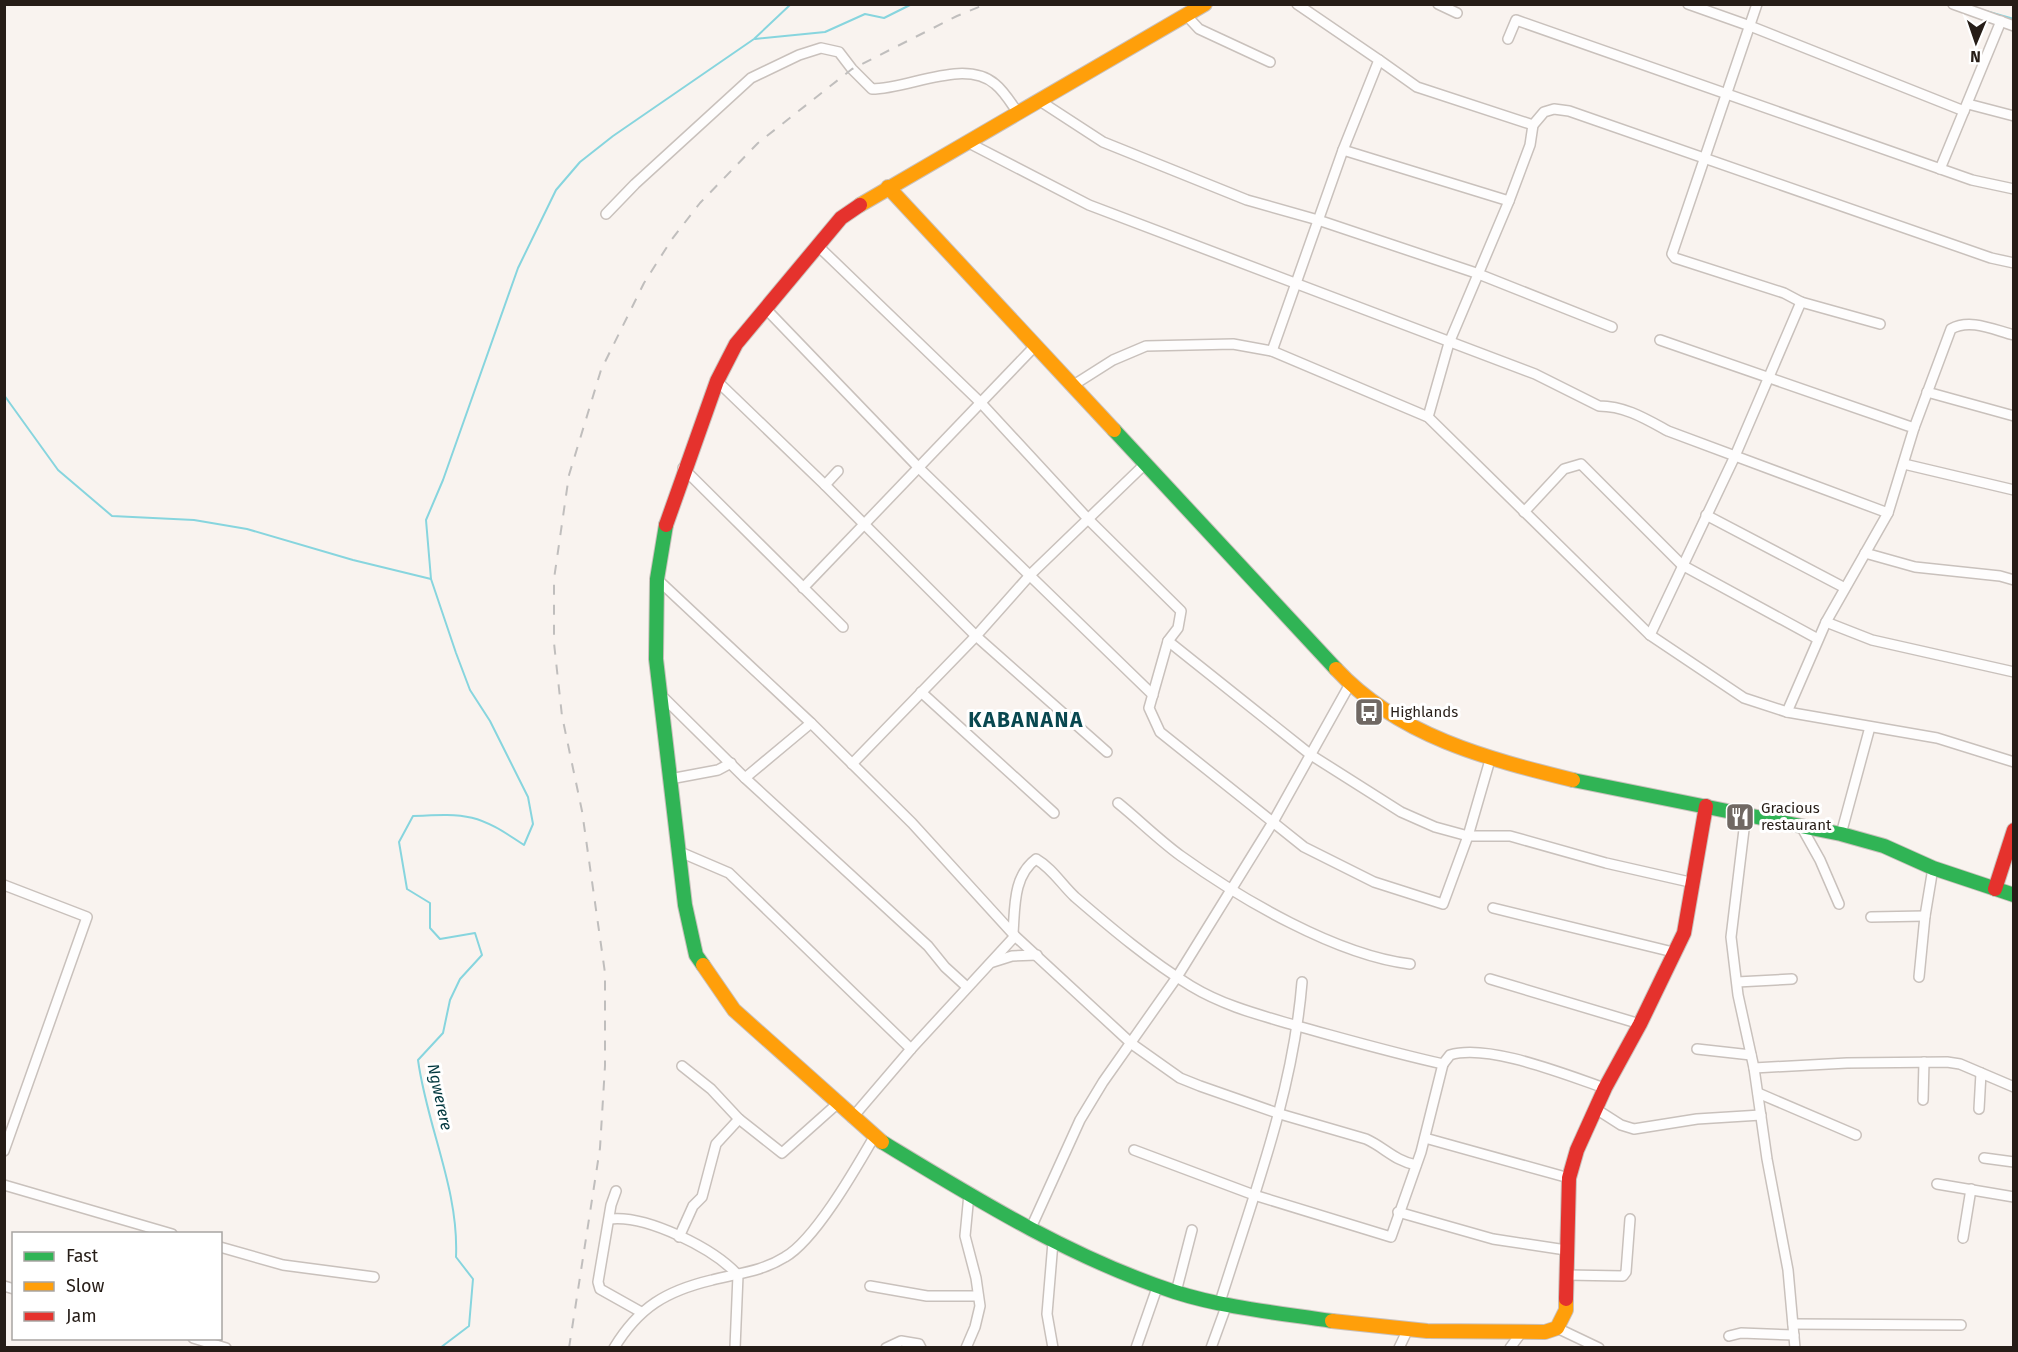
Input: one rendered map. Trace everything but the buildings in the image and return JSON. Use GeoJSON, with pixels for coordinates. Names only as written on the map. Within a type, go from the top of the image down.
{"type":"FeatureCollection","features":[{"type":"Feature","properties":{"kind":"street"},"geometry":{"type":"LineString","coordinates":[[1205,4],[888,187],[841,218],[736,344],[717,381],[683,468],[667,520],[657,579],[656,659],[685,905],[696,955],[734,1010],[874,1137],[1053,1242],[1176,1292],[1223,1303],[1327,1322],[1408,1329],[1521,1333],[1545,1332],[1557,1328],[1599,1347]]}},
{"type":"Feature","properties":{"kind":"street"},"geometry":{"type":"LineString","coordinates":[[1296,4],[1417,87],[1533,125]]}},
{"type":"Feature","properties":{"kind":"street"},"geometry":{"type":"LineString","coordinates":[[1437,4],[1457,13]]}},
{"type":"Feature","properties":{"kind":"street"},"geometry":{"type":"LineString","coordinates":[[1688,4],[1966,107],[2013,116]]}},
{"type":"Feature","properties":{"kind":"street"},"geometry":{"type":"LineString","coordinates":[[1757,4],[1672,254],[1692,264],[1784,293],[1801,302],[1880,324]]}},
{"type":"Feature","properties":{"kind":"street"},"geometry":{"type":"LineString","coordinates":[[1953,4],[2013,26]]}},
{"type":"Feature","properties":{"kind":"street"},"geometry":{"type":"LineString","coordinates":[[1186,15],[1199,29],[1270,62]]}},
{"type":"Feature","properties":{"kind":"street"},"geometry":{"type":"LineString","coordinates":[[1508,39],[1516,20],[1727,92],[1940,169],[1983,183],[2013,189]]}},
{"type":"Feature","properties":{"kind":"street"},"geometry":{"type":"LineString","coordinates":[[1940,169],[2001,21]]}},
{"type":"Feature","properties":{"kind":"street"},"geometry":{"type":"LineString","coordinates":[[606,214],[635,184],[751,78],[799,55],[821,48],[839,52],[852,69],[872,88],[891,88],[961,72],[977,75],[994,82],[1018,113]]}},
{"type":"Feature","properties":{"kind":"street"},"geometry":{"type":"LineString","coordinates":[[1272,351],[1343,150],[1379,60]]}},
{"type":"Feature","properties":{"kind":"street"},"geometry":{"type":"LineString","coordinates":[[1040,101],[1103,142],[1247,200],[1318,220],[1476,273],[1612,327]]}},
{"type":"Feature","properties":{"kind":"street"},"geometry":{"type":"LineString","coordinates":[[1428,417],[1449,343],[1476,273],[1509,201],[1530,145],[1533,125],[1544,112],[1554,109],[1569,111],[1991,258],[2013,263]]}},
{"type":"Feature","properties":{"kind":"street"},"geometry":{"type":"LineString","coordinates":[[967,142],[1089,206],[1535,374],[1599,406],[1611,405],[1634,413],[1668,431],[1887,513]]}},
{"type":"Feature","properties":{"kind":"street"},"geometry":{"type":"LineString","coordinates":[[1343,150],[1509,201]]}},
{"type":"Feature","properties":{"kind":"street"},"geometry":{"type":"LineString","coordinates":[[888,187],[1350,684],[1395,716],[1431,736],[1490,760],[1841,834],[1884,846],[1934,868],[2013,895]]}},
{"type":"Feature","properties":{"kind":"street"},"geometry":{"type":"LineString","coordinates":[[817,245],[981,403],[1090,521],[1181,611],[1178,628],[1168,641],[1149,708],[1160,732],[1304,847],[1374,882],[1443,904],[1468,836],[1490,760]]}},
{"type":"Feature","properties":{"kind":"street"},"geometry":{"type":"LineString","coordinates":[[1650,635],[1736,456],[1801,302]]}},
{"type":"Feature","properties":{"kind":"street"},"geometry":{"type":"LineString","coordinates":[[765,308],[920,468],[1031,574],[1099,645],[1153,695]]}},
{"type":"Feature","properties":{"kind":"street"},"geometry":{"type":"LineString","coordinates":[[1787,712],[1826,622],[1887,513],[1914,428],[1951,329],[1960,324],[1978,325],[2013,335]]}},
{"type":"Feature","properties":{"kind":"street"},"geometry":{"type":"LineString","coordinates":[[1660,340],[1914,428]]}},
{"type":"Feature","properties":{"kind":"street"},"geometry":{"type":"LineString","coordinates":[[1072,386],[1113,360],[1146,346],[1233,344],[1272,351],[1428,417],[1650,635],[1744,698],[1787,712],[1937,738],[2013,762]]}},
{"type":"Feature","properties":{"kind":"street"},"geometry":{"type":"LineString","coordinates":[[803,588],[1036,345]]}},
{"type":"Feature","properties":{"kind":"street"},"geometry":{"type":"LineString","coordinates":[[717,381],[976,636],[1107,752]]}},
{"type":"Feature","properties":{"kind":"street"},"geometry":{"type":"LineString","coordinates":[[1927,392],[2013,416]]}},
{"type":"Feature","properties":{"kind":"street"},"geometry":{"type":"LineString","coordinates":[[852,764],[976,636],[1031,574],[1090,521],[1145,464]]}},
{"type":"Feature","properties":{"kind":"street"},"geometry":{"type":"LineString","coordinates":[[1524,512],[1564,469],[1581,464],[1682,565],[1818,639]]}},
{"type":"Feature","properties":{"kind":"street"},"geometry":{"type":"LineString","coordinates":[[1904,464],[2013,490]]}},
{"type":"Feature","properties":{"kind":"street"},"geometry":{"type":"LineString","coordinates":[[683,468],[843,627]]}},
{"type":"Feature","properties":{"kind":"street"},"geometry":{"type":"LineString","coordinates":[[825,485],[838,471]]}},
{"type":"Feature","properties":{"kind":"street"},"geometry":{"type":"LineString","coordinates":[[1706,515],[1845,588]]}},
{"type":"Feature","properties":{"kind":"street"},"geometry":{"type":"LineString","coordinates":[[1864,553],[1915,567],[2000,576],[2013,580]]}},
{"type":"Feature","properties":{"kind":"street"},"geometry":{"type":"LineString","coordinates":[[657,579],[811,723],[912,823],[1014,934],[1132,1044],[1180,1077],[1280,1114],[1366,1139],[1378,1144],[1397,1160],[1416,1165]]}},
{"type":"Feature","properties":{"kind":"street"},"geometry":{"type":"LineString","coordinates":[[1826,622],[1872,640],[2013,672]]}},
{"type":"Feature","properties":{"kind":"street"},"geometry":{"type":"LineString","coordinates":[[1168,641],[1311,755],[1401,812],[1435,827],[1468,836],[1477,834],[1510,836],[1606,863],[1694,882]]}},
{"type":"Feature","properties":{"kind":"street"},"geometry":{"type":"LineString","coordinates":[[1030,1230],[1080,1120],[1178,977],[1273,822],[1350,684]]}},
{"type":"Feature","properties":{"kind":"street"},"geometry":{"type":"LineString","coordinates":[[921,692],[1054,813]]}},
{"type":"Feature","properties":{"kind":"street"},"geometry":{"type":"LineString","coordinates":[[661,695],[746,778],[928,946],[945,967],[967,987]]}},
{"type":"Feature","properties":{"kind":"street"},"geometry":{"type":"LineString","coordinates":[[746,778],[811,723]]}},
{"type":"Feature","properties":{"kind":"street"},"geometry":{"type":"LineString","coordinates":[[1841,834],[1870,727]]}},
{"type":"Feature","properties":{"kind":"street"},"geometry":{"type":"LineString","coordinates":[[670,779],[718,770],[731,763]]}},
{"type":"Feature","properties":{"kind":"street"},"geometry":{"type":"LineString","coordinates":[[1118,803],[1179,855],[1232,889],[1317,935],[1379,957],[1410,964]]}},
{"type":"Feature","properties":{"kind":"street"},"geometry":{"type":"LineString","coordinates":[[1557,1328],[1566,1310],[1569,1178],[1577,1150],[1605,1088],[1640,1024],[1684,933],[1706,806]]}},
{"type":"Feature","properties":{"kind":"street"},"geometry":{"type":"LineString","coordinates":[[1746,813],[1731,937],[1788,1270],[1795,1347]]}},
{"type":"Feature","properties":{"kind":"street"},"geometry":{"type":"LineString","coordinates":[[1801,826],[1821,860],[1839,904]]}},
{"type":"Feature","properties":{"kind":"street"},"geometry":{"type":"LineString","coordinates":[[1995,889],[2013,830]]}},
{"type":"Feature","properties":{"kind":"street"},"geometry":{"type":"LineString","coordinates":[[680,852],[729,873],[911,1049]]}},
{"type":"Feature","properties":{"kind":"street"},"geometry":{"type":"LineString","coordinates":[[852,1118],[967,987],[993,962],[1014,934],[1020,877],[1027,866],[1036,859],[1052,869],[1061,884],[1103,921],[1178,977],[1232,1007],[1377,1049],[1443,1064]]}},
{"type":"Feature","properties":{"kind":"street"},"geometry":{"type":"LineString","coordinates":[[1919,977],[1925,916],[1934,868]]}},
{"type":"Feature","properties":{"kind":"street"},"geometry":{"type":"LineString","coordinates":[[4,885],[87,917],[4,1151]]}},
{"type":"Feature","properties":{"kind":"street"},"geometry":{"type":"LineString","coordinates":[[1493,908],[1673,952]]}},
{"type":"Feature","properties":{"kind":"street"},"geometry":{"type":"LineString","coordinates":[[1870,917],[1925,916]]}},
{"type":"Feature","properties":{"kind":"street"},"geometry":{"type":"LineString","coordinates":[[993,962],[1012,956],[1036,955]]}},
{"type":"Feature","properties":{"kind":"street"},"geometry":{"type":"LineString","coordinates":[[1490,979],[1640,1024]]}},
{"type":"Feature","properties":{"kind":"street"},"geometry":{"type":"LineString","coordinates":[[1737,982],[1792,979]]}},
{"type":"Feature","properties":{"kind":"street"},"geometry":{"type":"LineString","coordinates":[[1211,1347],[1254,1195],[1280,1114],[1299,1026],[1302,982]]}},
{"type":"Feature","properties":{"kind":"street"},"geometry":{"type":"LineString","coordinates":[[1697,1049],[1751,1055]]}},
{"type":"Feature","properties":{"kind":"street"},"geometry":{"type":"LineString","coordinates":[[1134,1150],[1254,1195],[1391,1237],[1425,1138],[1443,1064],[1450,1055],[1473,1051],[1540,1066],[1605,1088]]}},
{"type":"Feature","properties":{"kind":"street"},"geometry":{"type":"LineString","coordinates":[[1923,1100],[1924,1062]]}},
{"type":"Feature","properties":{"kind":"street"},"geometry":{"type":"LineString","coordinates":[[1754,1068],[1847,1063],[1960,1064],[2013,1086]]}},
{"type":"Feature","properties":{"kind":"street"},"geometry":{"type":"LineString","coordinates":[[682,1066],[711,1089],[739,1119],[782,1153],[837,1104]]}},
{"type":"Feature","properties":{"kind":"street"},"geometry":{"type":"LineString","coordinates":[[1979,1109],[1981,1073]]}},
{"type":"Feature","properties":{"kind":"street"},"geometry":{"type":"LineString","coordinates":[[1758,1093],[1856,1135]]}},
{"type":"Feature","properties":{"kind":"street"},"geometry":{"type":"LineString","coordinates":[[1596,1109],[1621,1125],[1634,1129],[1697,1119],[1761,1115]]}},
{"type":"Feature","properties":{"kind":"street"},"geometry":{"type":"LineString","coordinates":[[679,1238],[693,1206],[702,1197],[716,1144],[739,1119]]}},
{"type":"Feature","properties":{"kind":"street"},"geometry":{"type":"LineString","coordinates":[[614,1347],[641,1312],[665,1295],[711,1280],[753,1273],[788,1256],[821,1218],[874,1137]]}},
{"type":"Feature","properties":{"kind":"street"},"geometry":{"type":"LineString","coordinates":[[1425,1138],[1569,1178]]}},
{"type":"Feature","properties":{"kind":"street"},"geometry":{"type":"LineString","coordinates":[[1984,1158],[2013,1162]]}},
{"type":"Feature","properties":{"kind":"street"},"geometry":{"type":"LineString","coordinates":[[1937,1184],[2013,1197]]}},
{"type":"Feature","properties":{"kind":"street"},"geometry":{"type":"LineString","coordinates":[[4,1185],[168,1232]]}},
{"type":"Feature","properties":{"kind":"street"},"geometry":{"type":"LineString","coordinates":[[1963,1238],[1971,1189]]}},
{"type":"Feature","properties":{"kind":"street"},"geometry":{"type":"LineString","coordinates":[[616,1191],[611,1205],[598,1282],[600,1289],[641,1312]]}},
{"type":"Feature","properties":{"kind":"street"},"geometry":{"type":"LineString","coordinates":[[966,1347],[979,1315],[978,1296],[964,1236],[969,1194]]}},
{"type":"Feature","properties":{"kind":"street"},"geometry":{"type":"LineString","coordinates":[[1398,1212],[1493,1239],[1566,1250]]}},
{"type":"Feature","properties":{"kind":"street"},"geometry":{"type":"LineString","coordinates":[[610,1219],[634,1218],[725,1261],[738,1275],[735,1347]]}},
{"type":"Feature","properties":{"kind":"street"},"geometry":{"type":"LineString","coordinates":[[1566,1275],[1623,1276],[1626,1272],[1630,1219]]}},
{"type":"Feature","properties":{"kind":"street"},"geometry":{"type":"LineString","coordinates":[[1176,1292],[1192,1230]]}},
{"type":"Feature","properties":{"kind":"street"},"geometry":{"type":"LineString","coordinates":[[1053,1242],[1047,1314],[1053,1347]]}},
{"type":"Feature","properties":{"kind":"street"},"geometry":{"type":"LineString","coordinates":[[222,1248],[283,1265],[374,1277]]}},
{"type":"Feature","properties":{"kind":"street"},"geometry":{"type":"LineString","coordinates":[[1136,1347],[1158,1285]]}},
{"type":"Feature","properties":{"kind":"street"},"geometry":{"type":"LineString","coordinates":[[870,1286],[927,1296],[978,1296]]}},
{"type":"Feature","properties":{"kind":"street"},"geometry":{"type":"LineString","coordinates":[[1793,1324],[1961,1325]]}},
{"type":"Feature","properties":{"kind":"street"},"geometry":{"type":"LineString","coordinates":[[1399,1347],[1408,1329]]}},
{"type":"Feature","properties":{"kind":"street"},"geometry":{"type":"LineString","coordinates":[[1510,1347],[1521,1333]]}},
{"type":"Feature","properties":{"kind":"street"},"geometry":{"type":"LineString","coordinates":[[1729,1336],[1741,1333],[1794,1335]]}},
{"type":"Feature","properties":{"kind":"street"},"geometry":{"type":"LineString","coordinates":[[200,1340],[226,1347]]}},
{"type":"Feature","properties":{"kind":"street"},"geometry":{"type":"LineString","coordinates":[[886,1347],[901,1341],[919,1344],[921,1347]]}},
{"type":"Feature","properties":{"kind":"waterway","name":"Ngwerere"},"geometry":{"type":"LineString","coordinates":[[440,1348],[469,1326],[473,1279],[456,1257],[453,1207],[422,1085],[418,1060],[443,1033],[450,1000],[460,979],[482,955],[475,933],[440,939],[430,928],[430,903],[407,889],[399,842],[413,816],[447,815],[472,818],[495,827],[524,845],[533,824],[528,797],[490,721],[470,690],[456,653],[431,579],[426,520],[443,480],[518,268],[556,190],[580,162],[613,136],[754,39],[791,4]]}},
{"type":"Feature","properties":{"kind":"waterway"},"geometry":{"type":"LineString","coordinates":[[755,39],[825,32],[865,14],[884,18],[912,4]]}},
{"type":"Feature","properties":{"kind":"waterway"},"geometry":{"type":"LineString","coordinates":[[1982,10],[2014,19]]}},
{"type":"Feature","properties":{"kind":"waterway"},"geometry":{"type":"LineString","coordinates":[[4,395],[58,470],[112,516],[194,520],[247,529],[353,560],[431,579]]}},
{"type":"Feature","properties":{"kind":"railway"},"geometry":{"type":"LineString","coordinates":[[569,1348],[600,1148],[605,1066],[605,973],[582,811],[562,716],[554,643],[554,579],[569,475],[601,370],[644,283],[672,239],[700,203],[758,143],[852,69],[957,16],[986,4]]}},
{"type":"Feature","properties":{"kind":"traffic: fast"},"geometry":{"type":"LineString","coordinates":[[1114,430],[1336,669]]}},
{"type":"Feature","properties":{"kind":"traffic: fast"},"geometry":{"type":"LineString","coordinates":[[666,525],[657,579],[656,659],[685,905],[696,955],[703,965]]}},
{"type":"Feature","properties":{"kind":"traffic: fast"},"geometry":{"type":"LineString","coordinates":[[1573,780],[1841,834],[1884,846],[1933,868],[2014,895]]}},
{"type":"Feature","properties":{"kind":"traffic: fast"},"geometry":{"type":"LineString","coordinates":[[882,1142],[1024,1225],[1136,1278],[1194,1298],[1253,1310],[1332,1321]]}},
{"type":"Feature","properties":{"kind":"traffic: slow"},"geometry":{"type":"LineString","coordinates":[[860,205],[1205,4]]}},
{"type":"Feature","properties":{"kind":"traffic: slow"},"geometry":{"type":"LineString","coordinates":[[888,187],[1114,430]]}},
{"type":"Feature","properties":{"kind":"traffic: slow"},"geometry":{"type":"LineString","coordinates":[[1336,669],[1360,692],[1387,712],[1416,728],[1477,753],[1573,780]]}},
{"type":"Feature","properties":{"kind":"traffic: slow"},"geometry":{"type":"LineString","coordinates":[[703,965],[734,1010],[882,1142]]}},
{"type":"Feature","properties":{"kind":"traffic: slow"},"geometry":{"type":"LineString","coordinates":[[1332,1321],[1427,1331],[1545,1332],[1557,1328],[1566,1310],[1566,1299]]}},
{"type":"Feature","properties":{"kind":"traffic: jam"},"geometry":{"type":"LineString","coordinates":[[666,525],[717,381],[736,344],[841,218],[860,205]]}},
{"type":"Feature","properties":{"kind":"traffic: jam"},"geometry":{"type":"LineString","coordinates":[[1566,1299],[1569,1178],[1577,1150],[1605,1088],[1640,1024],[1684,933],[1706,806]]}},
{"type":"Feature","properties":{"kind":"traffic: jam"},"geometry":{"type":"LineString","coordinates":[[1995,889],[2014,830]]}},
{"type":"Feature","properties":{"kind":"place","name":"Highlands"},"geometry":{"type":"Point","coordinates":[1369,712]}},
{"type":"Feature","properties":{"kind":"place","name":"Gracious restaurant"},"geometry":{"type":"Point","coordinates":[1740,817]}},
{"type":"Feature","properties":{"kind":"district","name":"KABANANA"},"geometry":{"type":"Point","coordinates":[1026,720]}}]}
